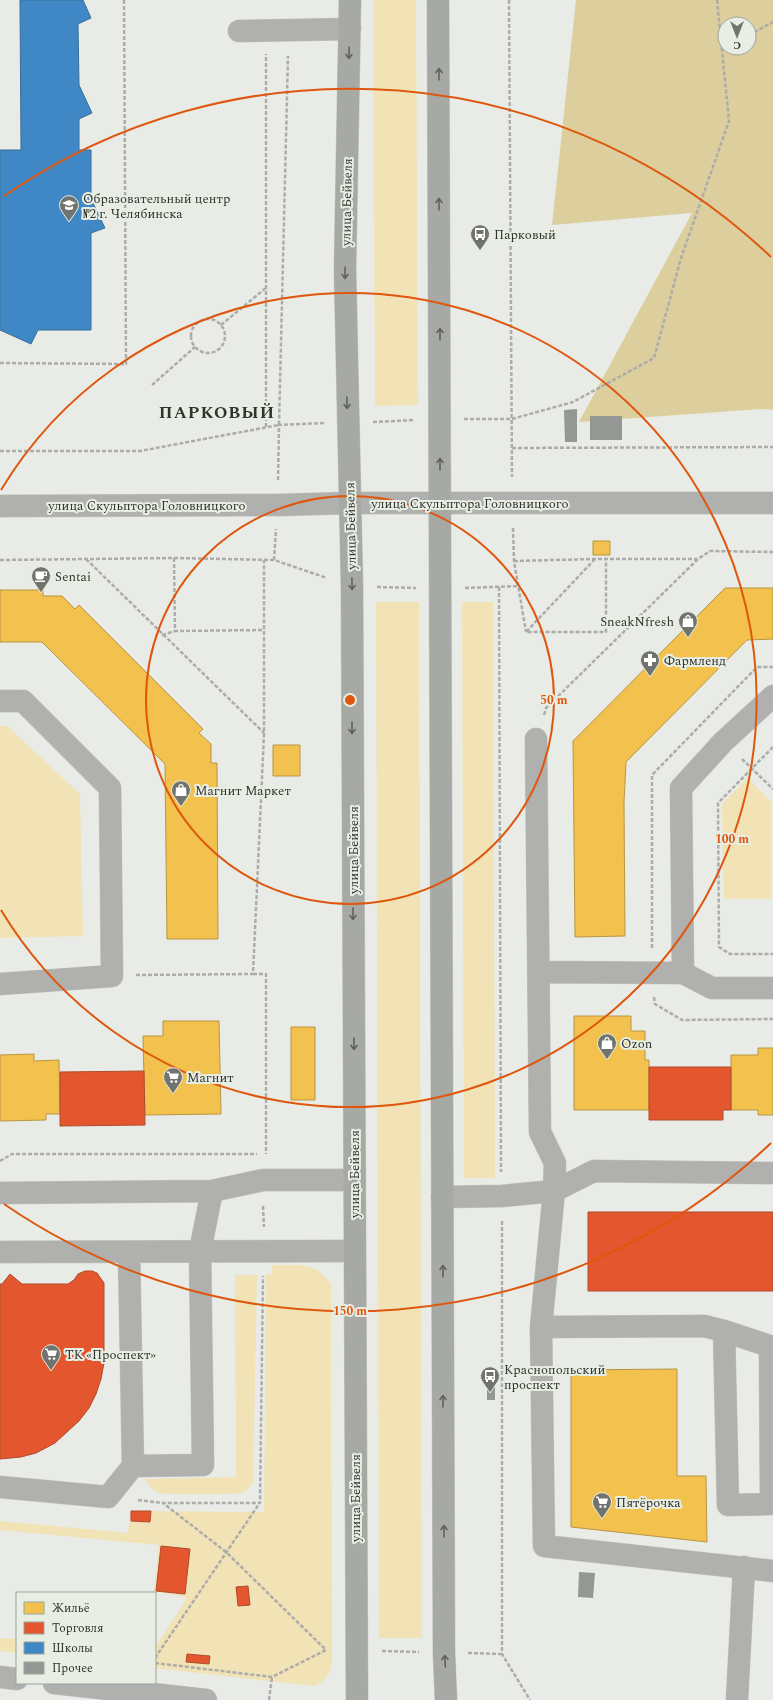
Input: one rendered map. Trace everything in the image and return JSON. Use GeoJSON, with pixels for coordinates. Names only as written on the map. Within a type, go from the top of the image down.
{"type":"FeatureCollection","features":[{"type":"Feature","properties":{"kind":"main road","name":"улица Бейвеля"},"geometry":{"type":"LineString","coordinates":[[350,0],[345,270],[352,587],[357,1700]]}},
{"type":"Feature","properties":{"kind":"main road"},"geometry":{"type":"LineString","coordinates":[[438,0],[444,1653],[446,1700]]}},
{"type":"Feature","properties":{"kind":"street"},"geometry":{"type":"LineString","coordinates":[[239,31],[350,29]]}},
{"type":"Feature","properties":{"kind":"street","name":"улица Скульптора Головницкого"},"geometry":{"type":"LineString","coordinates":[[0,506],[278,505],[350,503],[773,503]]}},
{"type":"Feature","properties":{"kind":"street"},"geometry":{"type":"LineString","coordinates":[[683,973],[681,788],[723,742],[773,696]]}},
{"type":"Feature","properties":{"kind":"street"},"geometry":{"type":"LineString","coordinates":[[0,701],[23,701],[110,788],[112,976],[0,984]]}},
{"type":"Feature","properties":{"kind":"street"},"geometry":{"type":"LineString","coordinates":[[536,739],[540,1132],[555,1163],[554,1191],[541,1327],[544,1546],[773,1571]]}},
{"type":"Feature","properties":{"kind":"street"},"geometry":{"type":"LineString","coordinates":[[539,972],[683,973],[712,988],[773,988]]}},
{"type":"Feature","properties":{"kind":"street"},"geometry":{"type":"LineString","coordinates":[[442,1197],[502,1196],[554,1191],[594,1171],[773,1173]]}},
{"type":"Feature","properties":{"kind":"street"},"geometry":{"type":"LineString","coordinates":[[0,1193],[212,1191],[263,1180],[354,1180]]}},
{"type":"Feature","properties":{"kind":"street"},"geometry":{"type":"LineString","coordinates":[[133,1466],[203,1465],[200,1251],[212,1191]]}},
{"type":"Feature","properties":{"kind":"street"},"geometry":{"type":"LineString","coordinates":[[0,1252],[354,1251]]}},
{"type":"Feature","properties":{"kind":"street"},"geometry":{"type":"LineString","coordinates":[[0,1487],[108,1497],[133,1466],[129,1252]]}},
{"type":"Feature","properties":{"kind":"street"},"geometry":{"type":"LineString","coordinates":[[541,1327],[704,1326],[724,1331],[771,1348],[771,1504],[728,1505],[724,1331]]}},
{"type":"Feature","properties":{"kind":"street"},"geometry":{"type":"LineString","coordinates":[[737,1700],[744,1567]]}},
{"type":"Feature","properties":{"kind":"street"},"geometry":{"type":"LineString","coordinates":[[0,1677],[16,1679]]}},
{"type":"Feature","properties":{"kind":"street"},"geometry":{"type":"LineString","coordinates":[[63,1684],[206,1700]]}},
{"type":"Feature","properties":{"kind":"path"},"geometry":{"type":"LineString","coordinates":[[0,363],[126,364],[124,0]]}},
{"type":"Feature","properties":{"kind":"path"},"geometry":{"type":"LineString","coordinates":[[509,0],[512,503],[514,561],[526,632]]}},
{"type":"Feature","properties":{"kind":"path"},"geometry":{"type":"LineString","coordinates":[[717,0],[718,16]]}},
{"type":"Feature","properties":{"kind":"path"},"geometry":{"type":"LineString","coordinates":[[757,31],[773,22]]}},
{"type":"Feature","properties":{"kind":"path"},"geometry":{"type":"LineString","coordinates":[[266,30],[266,428]]}},
{"type":"Feature","properties":{"kind":"path"},"geometry":{"type":"LineString","coordinates":[[0,451],[140,451],[279,425],[288,30]]}},
{"type":"Feature","properties":{"kind":"path"},"geometry":{"type":"LineString","coordinates":[[440,419],[512,419],[573,402],[654,358],[681,258],[729,120],[722,56]]}},
{"type":"Feature","properties":{"kind":"path"},"geometry":{"type":"LineString","coordinates":[[220,325],[267,287]]}},
{"type":"Feature","properties":{"kind":"path"},"geometry":{"type":"LineString","coordinates":[[203,319],[218,321],[223,327],[225,335],[224,343],[220,349],[212,353],[205,353],[197,350],[195,347],[192,344],[190,337],[192,329],[196,323],[203,319]]}},
{"type":"Feature","properties":{"kind":"path"},"geometry":{"type":"LineString","coordinates":[[152,385],[195,347]]}},
{"type":"Feature","properties":{"kind":"path"},"geometry":{"type":"LineString","coordinates":[[511,448],[773,447]]}},
{"type":"Feature","properties":{"kind":"path"},"geometry":{"type":"LineString","coordinates":[[536,739],[546,708],[698,559],[710,551],[773,552]]}},
{"type":"Feature","properties":{"kind":"path"},"geometry":{"type":"LineString","coordinates":[[0,560],[174,558],[274,560],[352,587],[441,588],[518,586]]}},
{"type":"Feature","properties":{"kind":"path"},"geometry":{"type":"LineString","coordinates":[[174,558],[175,631]]}},
{"type":"Feature","properties":{"kind":"path"},"geometry":{"type":"LineString","coordinates":[[514,561],[595,558],[698,559]]}},
{"type":"Feature","properties":{"kind":"path"},"geometry":{"type":"LineString","coordinates":[[526,632],[595,558]]}},
{"type":"Feature","properties":{"kind":"path"},"geometry":{"type":"LineString","coordinates":[[85,559],[264,734]]}},
{"type":"Feature","properties":{"kind":"path"},"geometry":{"type":"LineString","coordinates":[[526,632],[606,632],[606,559]]}},
{"type":"Feature","properties":{"kind":"path"},"geometry":{"type":"LineString","coordinates":[[253,974],[264,734],[264,560]]}},
{"type":"Feature","properties":{"kind":"path"},"geometry":{"type":"LineString","coordinates":[[499,587],[502,1196],[502,1654],[530,1700]]}},
{"type":"Feature","properties":{"kind":"path"},"geometry":{"type":"LineString","coordinates":[[162,635],[175,631],[264,630]]}},
{"type":"Feature","properties":{"kind":"path"},"geometry":{"type":"LineString","coordinates":[[723,742],[773,790]]}},
{"type":"Feature","properties":{"kind":"path"},"geometry":{"type":"LineString","coordinates":[[773,746],[718,803],[719,947],[730,954],[773,954]]}},
{"type":"Feature","properties":{"kind":"path"},"geometry":{"type":"LineString","coordinates":[[112,976],[266,974],[267,1154],[263,1180],[264,1251],[260,1504],[156,1657]]}},
{"type":"Feature","properties":{"kind":"path"},"geometry":{"type":"LineString","coordinates":[[0,1161],[12,1154],[267,1154]]}},
{"type":"Feature","properties":{"kind":"path"},"geometry":{"type":"LineString","coordinates":[[108,1497],[163,1503],[260,1504]]}},
{"type":"Feature","properties":{"kind":"path"},"geometry":{"type":"LineString","coordinates":[[163,1503],[226,1552],[326,1650]]}},
{"type":"Feature","properties":{"kind":"path"},"geometry":{"type":"LineString","coordinates":[[156,1663],[272,1677],[326,1650],[502,1654]]}},
{"type":"Feature","properties":{"kind":"path"},"geometry":{"type":"LineString","coordinates":[[269,1700],[272,1677]]}},
{"type":"Feature","properties":{"kind":"shaded area"},"geometry":{"type":"Polygon","coordinates":[[[373,0],[416,0],[418,405],[375,406],[373,0]]]}},
{"type":"Feature","properties":{"kind":"shaded area"},"geometry":{"type":"Polygon","coordinates":[[[576,0],[773,0],[773,410],[761,409],[579,422],[692,213],[552,225],[576,0]]]}},
{"type":"Feature","properties":{"kind":"shaded area"},"geometry":{"type":"Polygon","coordinates":[[[376,602],[419,602],[422,1638],[379,1638],[376,602]]]}},
{"type":"Feature","properties":{"kind":"shaded area"},"geometry":{"type":"Polygon","coordinates":[[[462,602],[493,602],[495,1178],[464,1178],[462,602]]]}},
{"type":"Feature","properties":{"kind":"shaded area"},"geometry":{"type":"Polygon","coordinates":[[[0,726],[7,726],[80,794],[83,936],[0,938],[0,726]]]}},
{"type":"Feature","properties":{"kind":"shaded area"},"geometry":{"type":"Polygon","coordinates":[[[748,778],[771,802],[771,899],[724,899],[722,804],[748,778]]]}},
{"type":"Feature","properties":{"kind":"shaded area"},"geometry":{"type":"Polygon","coordinates":[[[272,1265],[305,1266],[319,1271],[331,1284],[332,1662],[330,1670],[324,1680],[313,1686],[156,1668],[156,1645],[184,1603],[185,1597],[154,1591],[159,1545],[0,1530],[0,1521],[128,1533],[130,1511],[264,1512],[266,1274],[272,1274],[272,1265]]]}},
{"type":"Feature","properties":{"kind":"shaded area"},"geometry":{"type":"Polygon","coordinates":[[[235,1275],[257,1275],[253,1483],[245,1492],[235,1494],[163,1494],[157,1492],[145,1479],[236,1477],[235,1275]]]}},
{"type":"Feature","properties":{"kind":"shaded area"},"geometry":{"type":"Polygon","coordinates":[[[0,1638],[16,1639],[16,1653],[0,1651],[0,1638]]]}},
{"type":"Feature","properties":{"kind":"building: Жильё"},"geometry":{"type":"Polygon","coordinates":[[[593,541],[610,541],[610,555],[593,555],[593,541]]]}},
{"type":"Feature","properties":{"kind":"building: Жильё"},"geometry":{"type":"Polygon","coordinates":[[[725,588],[773,588],[773,639],[747,640],[626,762],[624,802],[625,936],[575,937],[573,741],[725,588]]]}},
{"type":"Feature","properties":{"kind":"building: Жильё"},"geometry":{"type":"Polygon","coordinates":[[[0,590],[43,590],[43,596],[62,596],[75,609],[79,605],[203,729],[199,733],[211,744],[211,763],[217,763],[218,939],[167,939],[165,764],[42,642],[0,642],[0,590]]]}},
{"type":"Feature","properties":{"kind":"building: Жильё"},"geometry":{"type":"Polygon","coordinates":[[[273,745],[300,745],[300,776],[273,776],[273,745]]]}},
{"type":"Feature","properties":{"kind":"building: Жильё"},"geometry":{"type":"Polygon","coordinates":[[[574,1016],[631,1016],[631,1031],[645,1031],[645,1060],[649,1060],[649,1110],[574,1110],[574,1016]]]}},
{"type":"Feature","properties":{"kind":"building: Жильё"},"geometry":{"type":"Polygon","coordinates":[[[163,1021],[219,1021],[221,1114],[145,1115],[143,1036],[163,1036],[163,1021]]]}},
{"type":"Feature","properties":{"kind":"building: Жильё"},"geometry":{"type":"Polygon","coordinates":[[[291,1027],[315,1027],[315,1100],[291,1100],[291,1027]]]}},
{"type":"Feature","properties":{"kind":"building: Жильё"},"geometry":{"type":"Polygon","coordinates":[[[758,1048],[773,1048],[773,1115],[758,1115],[758,1110],[731,1110],[731,1055],[758,1055],[758,1048]]]}},
{"type":"Feature","properties":{"kind":"building: Жильё"},"geometry":{"type":"Polygon","coordinates":[[[34,1054],[34,1061],[59,1060],[60,1114],[46,1114],[46,1120],[0,1121],[0,1055],[34,1054]]]}},
{"type":"Feature","properties":{"kind":"building: Жильё"},"geometry":{"type":"Polygon","coordinates":[[[677,1369],[677,1476],[706,1476],[707,1542],[571,1527],[571,1370],[677,1369]]]}},
{"type":"Feature","properties":{"kind":"building: Торговля"},"geometry":{"type":"Polygon","coordinates":[[[649,1067],[731,1067],[731,1110],[723,1110],[723,1120],[649,1120],[649,1067]]]}},
{"type":"Feature","properties":{"kind":"building: Торговля"},"geometry":{"type":"Polygon","coordinates":[[[144,1071],[145,1125],[60,1126],[60,1072],[144,1071]]]}},
{"type":"Feature","properties":{"kind":"building: Торговля"},"geometry":{"type":"Polygon","coordinates":[[[588,1212],[773,1212],[773,1291],[588,1291],[588,1212]]]}},
{"type":"Feature","properties":{"kind":"building: Торговля","name":"ТК «Проспект»"},"geometry":{"type":"Polygon","coordinates":[[[85,1271],[97,1273],[104,1283],[104,1363],[96,1394],[89,1408],[79,1421],[55,1443],[36,1453],[21,1457],[0,1459],[0,1284],[2,1284],[10,1274],[22,1284],[68,1284],[74,1280],[78,1274],[85,1271]]]}},
{"type":"Feature","properties":{"kind":"building: Торговля"},"geometry":{"type":"Polygon","coordinates":[[[131,1511],[151,1511],[150,1522],[131,1521],[131,1511]]]}},
{"type":"Feature","properties":{"kind":"building: Торговля"},"geometry":{"type":"Polygon","coordinates":[[[161,1546],[190,1549],[185,1594],[156,1591],[161,1546]]]}},
{"type":"Feature","properties":{"kind":"building: Торговля"},"geometry":{"type":"Polygon","coordinates":[[[248,1586],[250,1605],[238,1606],[236,1587],[248,1586]]]}},
{"type":"Feature","properties":{"kind":"building: Торговля"},"geometry":{"type":"Polygon","coordinates":[[[187,1654],[210,1656],[209,1664],[186,1662],[187,1654]]]}},
{"type":"Feature","properties":{"kind":"building: Школы"},"geometry":{"type":"Polygon","coordinates":[[[20,0],[83,0],[91,18],[78,24],[79,85],[92,113],[79,119],[79,150],[91,150],[91,199],[105,228],[91,233],[91,330],[38,330],[31,344],[0,330],[0,150],[21,150],[20,0]]]}},
{"type":"Feature","properties":{"kind":"building: Прочее"},"geometry":{"type":"Polygon","coordinates":[[[577,409],[577,442],[565,442],[564,410],[577,409]]]}},
{"type":"Feature","properties":{"kind":"building: Прочее"},"geometry":{"type":"Polygon","coordinates":[[[590,416],[622,416],[622,440],[590,440],[590,416]]]}},
{"type":"Feature","properties":{"kind":"building: Прочее"},"geometry":{"type":"Polygon","coordinates":[[[487,1384],[495,1384],[495,1400],[487,1400],[487,1384]]]}},
{"type":"Feature","properties":{"kind":"building: Прочее"},"geometry":{"type":"Polygon","coordinates":[[[579,1572],[595,1573],[593,1598],[578,1597],[579,1572]]]}},
{"type":"Feature","properties":{"kind":"place","name":"Образовательный центр №2 г. Челябинска"},"geometry":{"type":"Point","coordinates":[69,222]}},
{"type":"Feature","properties":{"kind":"place","name":"Парковый"},"geometry":{"type":"Point","coordinates":[480,251]}},
{"type":"Feature","properties":{"kind":"place","name":"Sentai"},"geometry":{"type":"Point","coordinates":[41,593]}},
{"type":"Feature","properties":{"kind":"place","name":"SneakNfresh"},"geometry":{"type":"Point","coordinates":[688,638]}},
{"type":"Feature","properties":{"kind":"place","name":"Фармленд"},"geometry":{"type":"Point","coordinates":[650,677]}},
{"type":"Feature","properties":{"kind":"place","name":"Магнит Маркет"},"geometry":{"type":"Point","coordinates":[181,807]}},
{"type":"Feature","properties":{"kind":"place","name":"Ozon"},"geometry":{"type":"Point","coordinates":[607,1060]}},
{"type":"Feature","properties":{"kind":"place","name":"Магнит"},"geometry":{"type":"Point","coordinates":[173,1094]}},
{"type":"Feature","properties":{"kind":"place","name":"ТК «Проспект»"},"geometry":{"type":"Point","coordinates":[51,1371]}},
{"type":"Feature","properties":{"kind":"place","name":"Краснопольский проспект"},"geometry":{"type":"Point","coordinates":[490,1393]}},
{"type":"Feature","properties":{"kind":"place","name":"Пятёрочка"},"geometry":{"type":"Point","coordinates":[602,1519]}},
{"type":"Feature","properties":{"kind":"district","name":"ПАРКОВЫЙ"},"geometry":{"type":"Point","coordinates":[217,412]}}]}
